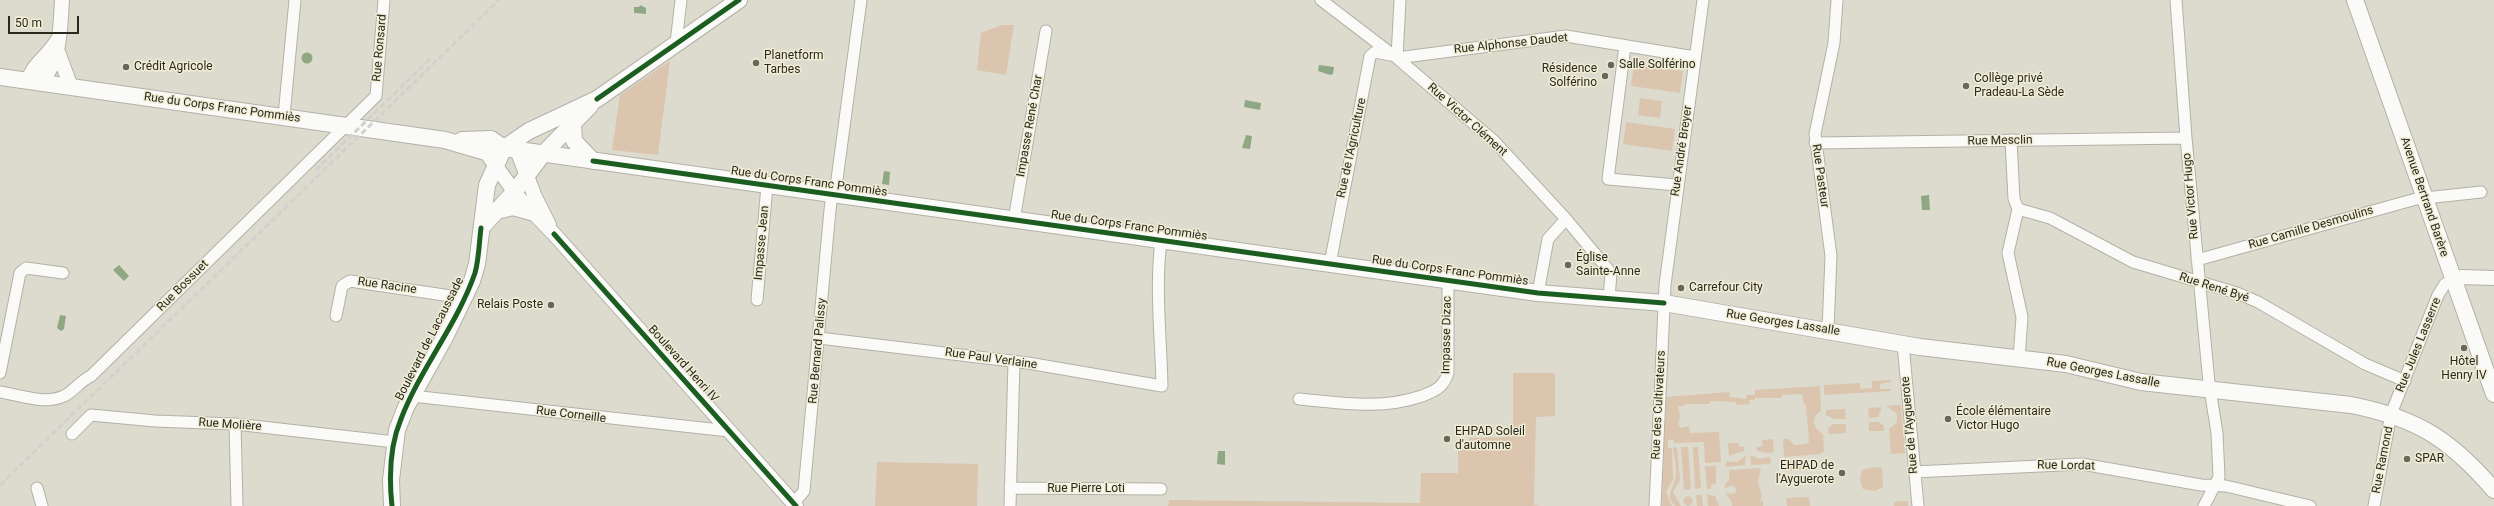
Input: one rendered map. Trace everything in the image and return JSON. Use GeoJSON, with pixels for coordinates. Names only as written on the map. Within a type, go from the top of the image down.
{"type":"FeatureCollection","features":[{"type":"Feature","properties":{"kind":"main road"},"geometry":{"type":"LineString","coordinates":[[511,149],[529,131],[597,99],[739,0]]}},
{"type":"Feature","properties":{"kind":"main road","name":"Avenue Bertrand Barère"},"geometry":{"type":"LineString","coordinates":[[2355,0],[2494,394]]}},
{"type":"Feature","properties":{"kind":"main road","name":"Rue du Corps Franc Pommiès"},"geometry":{"type":"LineString","coordinates":[[0,78],[284,116],[445,140],[491,139],[511,149],[543,154],[1161,241],[1448,279],[1538,293],[1664,303]]}},
{"type":"Feature","properties":{"kind":"main road"},"geometry":{"type":"LineString","coordinates":[[481,228],[493,212],[515,191],[543,154],[597,99]]}},
{"type":"Feature","properties":{"kind":"main road"},"geometry":{"type":"LineString","coordinates":[[573,124],[574,141],[593,161]]}},
{"type":"Feature","properties":{"kind":"main road","name":"Rue du Corps Franc Pommiès"},"geometry":{"type":"LineString","coordinates":[[445,140],[490,158]]}},
{"type":"Feature","properties":{"kind":"main road","name":"Boulevard de Lacaussade"},"geometry":{"type":"LineString","coordinates":[[392,506],[391,480],[395,442],[401,419],[464,298],[477,264],[490,158],[511,149]]}},
{"type":"Feature","properties":{"kind":"main road"},"geometry":{"type":"LineString","coordinates":[[493,212],[513,207],[531,212]]}},
{"type":"Feature","properties":{"kind":"main road","name":"Rue Georges Lassalle"},"geometry":{"type":"LineString","coordinates":[[1664,303],[1903,344],[2066,364],[2141,382],[2211,391],[2351,405],[2391,414],[2417,425],[2470,462],[2494,490]]}},
{"type":"Feature","properties":{"kind":"street"},"geometry":{"type":"LineString","coordinates":[[34,82],[49,73],[58,52],[62,0]]}},
{"type":"Feature","properties":{"kind":"street"},"geometry":{"type":"LineString","coordinates":[[284,116],[295,0]]}},
{"type":"Feature","properties":{"kind":"street","name":"Rue Ronsard"},"geometry":{"type":"LineString","coordinates":[[376,96],[384,0]]}},
{"type":"Feature","properties":{"kind":"street"},"geometry":{"type":"LineString","coordinates":[[676,43],[681,0]]}},
{"type":"Feature","properties":{"kind":"street","name":"Rue Bernard Palissy"},"geometry":{"type":"LineString","coordinates":[[795,505],[804,490],[832,195],[836,187],[861,0]]}},
{"type":"Feature","properties":{"kind":"street","name":"Rue Victor Clément"},"geometry":{"type":"LineString","coordinates":[[1321,0],[1395,56],[1494,141],[1566,219],[1611,273],[1609,299]]}},
{"type":"Feature","properties":{"kind":"street"},"geometry":{"type":"LineString","coordinates":[[1395,56],[1400,0]]}},
{"type":"Feature","properties":{"kind":"street","name":"Rue André Breyer"},"geometry":{"type":"LineString","coordinates":[[1664,303],[1677,185],[1703,0]]}},
{"type":"Feature","properties":{"kind":"street","name":"Rue Pasteur"},"geometry":{"type":"LineString","coordinates":[[1828,330],[1831,256],[1815,143],[1817,121],[1834,43],[1837,0]]}},
{"type":"Feature","properties":{"kind":"street","name":"Rue Victor Hugo"},"geometry":{"type":"LineString","coordinates":[[2176,0],[2186,138],[2199,283],[2217,433],[2219,477],[2216,485]]}},
{"type":"Feature","properties":{"kind":"street","name":"Impasse René Char"},"geometry":{"type":"LineString","coordinates":[[1014,220],[1046,31]]}},
{"type":"Feature","properties":{"kind":"street"},"geometry":{"type":"LineString","coordinates":[[34,82],[37,63],[52,50],[60,35]]}},
{"type":"Feature","properties":{"kind":"street","name":"Rue Alphonse Daudet"},"geometry":{"type":"LineString","coordinates":[[1395,56],[1566,36],[1695,57]]}},
{"type":"Feature","properties":{"kind":"street"},"geometry":{"type":"LineString","coordinates":[[1625,46],[1608,179],[1677,185]]}},
{"type":"Feature","properties":{"kind":"street"},"geometry":{"type":"LineString","coordinates":[[58,52],[71,87]]}},
{"type":"Feature","properties":{"kind":"street","name":"Rue de l'Agriculture"},"geometry":{"type":"LineString","coordinates":[[1330,264],[1370,56],[1375,52],[1395,56]]}},
{"type":"Feature","properties":{"kind":"street","name":"Rue Bossuet"},"geometry":{"type":"LineString","coordinates":[[0,392],[43,400],[54,399],[65,395],[82,380],[96,371],[376,96]]}},
{"type":"Feature","properties":{"kind":"street","name":"Rue Mesclin"},"geometry":{"type":"LineString","coordinates":[[1815,143],[2186,138]]}},
{"type":"Feature","properties":{"kind":"street"},"geometry":{"type":"LineString","coordinates":[[2011,140],[2014,199],[2018,208],[2008,253],[2022,317],[2018,359]]}},
{"type":"Feature","properties":{"kind":"street","name":"Boulevard Henri IV"},"geometry":{"type":"LineString","coordinates":[[511,149],[527,175],[554,234]]}},
{"type":"Feature","properties":{"kind":"street","name":"Boulevard Henri IV"},"geometry":{"type":"LineString","coordinates":[[490,158],[531,212],[554,234],[795,505]]}},
{"type":"Feature","properties":{"kind":"street","name":"Impasse Jean"},"geometry":{"type":"LineString","coordinates":[[757,300],[767,186]]}},
{"type":"Feature","properties":{"kind":"street","name":"Rue Camille Desmoulins"},"geometry":{"type":"LineString","coordinates":[[2197,260],[2425,198],[2481,192]]}},
{"type":"Feature","properties":{"kind":"street","name":"Rue René Byé"},"geometry":{"type":"LineString","coordinates":[[2018,208],[2050,218],[2133,262],[2199,283],[2237,293],[2258,302],[2365,364],[2405,381]]}},
{"type":"Feature","properties":{"kind":"street"},"geometry":{"type":"LineString","coordinates":[[1538,293],[1548,239],[1566,219]]}},
{"type":"Feature","properties":{"kind":"street","name":"Rue Paul Verlaine"},"geometry":{"type":"LineString","coordinates":[[819,338],[1014,362],[1162,386],[1160,309],[1157,290],[1161,241]]}},
{"type":"Feature","properties":{"kind":"street"},"geometry":{"type":"LineString","coordinates":[[0,373],[20,273],[26,268],[63,273]]}},
{"type":"Feature","properties":{"kind":"street"},"geometry":{"type":"LineString","coordinates":[[2453,280],[2462,277],[2494,278]]}},
{"type":"Feature","properties":{"kind":"street","name":"Impasse Dizac"},"geometry":{"type":"LineString","coordinates":[[1299,400],[1372,406],[1387,405],[1403,402],[1428,393],[1444,385],[1448,373],[1448,279]]}},
{"type":"Feature","properties":{"kind":"street","name":"Rue Jules Lasserre"},"geometry":{"type":"LineString","coordinates":[[2391,414],[2438,295],[2445,284],[2453,280]]}},
{"type":"Feature","properties":{"kind":"street","name":"Rue Racine"},"geometry":{"type":"LineString","coordinates":[[336,316],[342,286],[350,281],[464,298]]}},
{"type":"Feature","properties":{"kind":"street","name":"Rue des Cultivateurs"},"geometry":{"type":"LineString","coordinates":[[1655,506],[1664,303]]}},
{"type":"Feature","properties":{"kind":"street","name":"Rue de l'Ayguerote"},"geometry":{"type":"LineString","coordinates":[[1903,344],[1918,506]]}},
{"type":"Feature","properties":{"kind":"street"},"geometry":{"type":"LineString","coordinates":[[1010,506],[1014,362]]}},
{"type":"Feature","properties":{"kind":"street","name":"Rue Corneille"},"geometry":{"type":"LineString","coordinates":[[412,396],[729,431]]}},
{"type":"Feature","properties":{"kind":"street","name":"Rue Ramond"},"geometry":{"type":"LineString","coordinates":[[2374,506],[2391,414]]}},
{"type":"Feature","properties":{"kind":"street","name":"Rue Molière"},"geometry":{"type":"LineString","coordinates":[[72,434],[91,416],[155,422],[235,424],[395,442]]}},
{"type":"Feature","properties":{"kind":"street"},"geometry":{"type":"LineString","coordinates":[[235,424],[237,506]]}},
{"type":"Feature","properties":{"kind":"street","name":"Rue Lordat"},"geometry":{"type":"LineString","coordinates":[[1914,472],[2082,464],[2201,485],[2216,485],[2287,499],[2310,506]]}},
{"type":"Feature","properties":{"kind":"street"},"geometry":{"type":"LineString","coordinates":[[2204,506],[2216,485]]}},
{"type":"Feature","properties":{"kind":"street"},"geometry":{"type":"LineString","coordinates":[[37,488],[42,506]]}},
{"type":"Feature","properties":{"kind":"street","name":"Rue Pierre Loti"},"geometry":{"type":"LineString","coordinates":[[1010,488],[1161,489]]}},
{"type":"Feature","properties":{"kind":"shaded area"},"geometry":{"type":"Polygon","coordinates":[[[640,5],[646,8],[646,14],[634,13],[634,7],[639,7],[640,5]]]}},
{"type":"Feature","properties":{"kind":"shaded area"},"geometry":{"type":"Polygon","coordinates":[[[1002,25],[1014,25],[1006,75],[977,70],[981,33],[1002,25]]]}},
{"type":"Feature","properties":{"kind":"shaded area"},"geometry":{"type":"Polygon","coordinates":[[[305,53],[309,53],[311,54],[311,62],[305,63],[302,60],[302,56],[305,53]]]}},
{"type":"Feature","properties":{"kind":"shaded area"},"geometry":{"type":"Polygon","coordinates":[[[670,61],[658,155],[612,150],[620,95],[670,61]]]}},
{"type":"Feature","properties":{"kind":"shaded area"},"geometry":{"type":"Polygon","coordinates":[[[1634,64],[1683,71],[1680,93],[1631,86],[1634,64]]]}},
{"type":"Feature","properties":{"kind":"shaded area"},"geometry":{"type":"Polygon","coordinates":[[[1319,65],[1334,67],[1333,74],[1330,75],[1318,71],[1319,65]]]}},
{"type":"Feature","properties":{"kind":"shaded area"},"geometry":{"type":"Polygon","coordinates":[[[1640,98],[1662,101],[1660,118],[1638,115],[1640,98]]]}},
{"type":"Feature","properties":{"kind":"shaded area"},"geometry":{"type":"Polygon","coordinates":[[[1245,100],[1261,103],[1260,110],[1244,107],[1245,100]]]}},
{"type":"Feature","properties":{"kind":"shaded area"},"geometry":{"type":"Polygon","coordinates":[[[1626,122],[1675,129],[1672,151],[1623,144],[1626,122]]]}},
{"type":"Feature","properties":{"kind":"shaded area"},"geometry":{"type":"Polygon","coordinates":[[[1246,135],[1252,136],[1250,149],[1242,148],[1246,135]]]}},
{"type":"Feature","properties":{"kind":"shaded area"},"geometry":{"type":"Polygon","coordinates":[[[884,171],[890,172],[889,185],[882,184],[884,171]]]}},
{"type":"Feature","properties":{"kind":"shaded area"},"geometry":{"type":"Polygon","coordinates":[[[1929,195],[1930,210],[1922,210],[1921,196],[1929,195]]]}},
{"type":"Feature","properties":{"kind":"shaded area"},"geometry":{"type":"Polygon","coordinates":[[[119,265],[129,276],[124,281],[113,270],[119,265]]]}},
{"type":"Feature","properties":{"kind":"shaded area"},"geometry":{"type":"Polygon","coordinates":[[[60,315],[66,316],[64,329],[61,331],[57,328],[60,315]]]}},
{"type":"Feature","properties":{"kind":"shaded area"},"geometry":{"type":"Polygon","coordinates":[[[1513,373],[1555,373],[1555,416],[1536,417],[1534,505],[1540,506],[1168,506],[1169,500],[1420,503],[1421,473],[1458,473],[1458,449],[1468,443],[1470,438],[1506,437],[1507,426],[1513,426],[1513,373]]]}},
{"type":"Feature","properties":{"kind":"shaded area"},"geometry":{"type":"Polygon","coordinates":[[[1891,380],[1891,382],[1880,384],[1880,389],[1891,389],[1891,391],[1824,395],[1824,385],[1860,383],[1860,389],[1872,388],[1872,381],[1891,380]]]}},
{"type":"Feature","properties":{"kind":"shaded area"},"geometry":{"type":"Polygon","coordinates":[[[1820,386],[1821,411],[1815,417],[1814,422],[1823,434],[1824,452],[1821,452],[1821,454],[1784,457],[1783,439],[1789,439],[1794,445],[1807,444],[1809,441],[1806,405],[1804,405],[1802,394],[1782,395],[1782,398],[1755,398],[1755,400],[1749,400],[1750,404],[1736,405],[1736,402],[1710,401],[1710,404],[1685,404],[1684,406],[1678,406],[1680,416],[1678,424],[1681,428],[1689,426],[1690,433],[1719,432],[1721,462],[1705,463],[1704,442],[1674,443],[1674,440],[1668,440],[1668,448],[1672,448],[1673,479],[1666,492],[1672,506],[1662,506],[1666,397],[1729,392],[1730,397],[1746,399],[1747,395],[1755,395],[1755,390],[1820,386]]]}},
{"type":"Feature","properties":{"kind":"shaded area"},"geometry":{"type":"Polygon","coordinates":[[[1901,405],[1905,453],[1891,454],[1889,429],[1897,422],[1897,414],[1887,406],[1901,405]]]}},
{"type":"Feature","properties":{"kind":"shaded area"},"geometry":{"type":"Polygon","coordinates":[[[1882,407],[1878,417],[1869,418],[1868,408],[1882,407]]]}},
{"type":"Feature","properties":{"kind":"shaded area"},"geometry":{"type":"Polygon","coordinates":[[[1845,409],[1846,419],[1834,419],[1826,415],[1826,410],[1845,409]]]}},
{"type":"Feature","properties":{"kind":"shaded area"},"geometry":{"type":"Polygon","coordinates":[[[1869,422],[1879,422],[1884,426],[1884,431],[1869,431],[1869,422]]]}},
{"type":"Feature","properties":{"kind":"shaded area"},"geometry":{"type":"Polygon","coordinates":[[[1833,424],[1846,424],[1846,433],[1829,434],[1828,429],[1833,424]]]}},
{"type":"Feature","properties":{"kind":"shaded area"},"geometry":{"type":"Polygon","coordinates":[[[1773,439],[1774,452],[1767,453],[1757,451],[1756,447],[1763,446],[1762,440],[1773,439]]]}},
{"type":"Feature","properties":{"kind":"shaded area"},"geometry":{"type":"Polygon","coordinates":[[[1728,443],[1739,443],[1739,447],[1744,447],[1744,451],[1729,456],[1728,443]]]}},
{"type":"Feature","properties":{"kind":"shaded area"},"geometry":{"type":"Polygon","coordinates":[[[1673,447],[1677,448],[1680,480],[1673,492],[1681,506],[1675,506],[1670,496],[1676,477],[1676,464],[1673,447]]]}},
{"type":"Feature","properties":{"kind":"shaded area"},"geometry":{"type":"Polygon","coordinates":[[[1681,447],[1688,447],[1691,489],[1684,490],[1681,447]]]}},
{"type":"Feature","properties":{"kind":"shaded area"},"geometry":{"type":"Polygon","coordinates":[[[1693,447],[1698,447],[1701,488],[1695,489],[1693,447]]]}},
{"type":"Feature","properties":{"kind":"shaded area"},"geometry":{"type":"Polygon","coordinates":[[[1218,451],[1225,451],[1225,465],[1217,464],[1218,451]]]}},
{"type":"Feature","properties":{"kind":"shaded area"},"geometry":{"type":"Polygon","coordinates":[[[1750,455],[1759,459],[1770,457],[1771,464],[1751,465],[1750,455]]]}},
{"type":"Feature","properties":{"kind":"shaded area"},"geometry":{"type":"Polygon","coordinates":[[[1746,456],[1745,465],[1726,467],[1726,461],[1736,462],[1746,456]]]}},
{"type":"Feature","properties":{"kind":"shaded area"},"geometry":{"type":"Polygon","coordinates":[[[1808,460],[1809,469],[1785,471],[1785,461],[1808,460]]]}},
{"type":"Feature","properties":{"kind":"shaded area"},"geometry":{"type":"Polygon","coordinates":[[[877,462],[978,464],[977,506],[875,506],[877,462]]]}},
{"type":"Feature","properties":{"kind":"shaded area"},"geometry":{"type":"Polygon","coordinates":[[[1705,466],[1716,466],[1716,484],[1711,485],[1711,489],[1707,489],[1705,466]]]}},
{"type":"Feature","properties":{"kind":"shaded area"},"geometry":{"type":"Polygon","coordinates":[[[1874,467],[1882,468],[1883,487],[1875,491],[1863,489],[1860,480],[1862,470],[1874,467]]]}},
{"type":"Feature","properties":{"kind":"shaded area"},"geometry":{"type":"Polygon","coordinates":[[[1761,468],[1758,483],[1762,495],[1760,501],[1763,501],[1763,506],[1732,506],[1731,501],[1725,493],[1734,494],[1737,490],[1733,485],[1725,488],[1725,485],[1729,480],[1729,470],[1761,468]]]}},
{"type":"Feature","properties":{"kind":"shaded area"},"geometry":{"type":"Polygon","coordinates":[[[1707,494],[1715,496],[1719,506],[1708,506],[1707,494]]]}},
{"type":"Feature","properties":{"kind":"shaded area"},"geometry":{"type":"Polygon","coordinates":[[[1696,495],[1702,495],[1703,506],[1697,506],[1696,495]]]}},
{"type":"Feature","properties":{"kind":"shaded area"},"geometry":{"type":"Polygon","coordinates":[[[1686,497],[1690,497],[1692,501],[1690,505],[1686,505],[1684,503],[1684,499],[1686,497]]]}},
{"type":"Feature","properties":{"kind":"shaded area"},"geometry":{"type":"Polygon","coordinates":[[[1809,497],[1810,506],[1787,506],[1786,498],[1809,497]]]}},
{"type":"Feature","properties":{"kind":"shaded area"},"geometry":{"type":"Polygon","coordinates":[[[1908,501],[1908,506],[1894,506],[1894,502],[1908,501]]]}},
{"type":"Feature","properties":{"kind":"railway"},"geometry":{"type":"LineString","coordinates":[[0,485],[499,0]]}},
{"type":"Feature","properties":{"kind":"railway"},"geometry":{"type":"LineString","coordinates":[[316,170],[432,57]]}},
{"type":"Feature","properties":{"kind":"cycle path"},"geometry":{"type":"LineString","coordinates":[[597,99],[739,0]]}},
{"type":"Feature","properties":{"kind":"cycle path"},"geometry":{"type":"LineString","coordinates":[[593,161],[1538,293],[1664,303]]}},
{"type":"Feature","properties":{"kind":"cycle path"},"geometry":{"type":"LineString","coordinates":[[392,506],[391,462],[397,429],[418,382],[459,311],[475,273],[481,228]]}},
{"type":"Feature","properties":{"kind":"cycle path"},"geometry":{"type":"LineString","coordinates":[[554,234],[796,506]]}},
{"type":"Feature","properties":{"kind":"place","name":"Planetform Tarbes"},"geometry":{"type":"Point","coordinates":[756,63]}},
{"type":"Feature","properties":{"kind":"place","name":"Salle Solférino"},"geometry":{"type":"Point","coordinates":[1611,65]}},
{"type":"Feature","properties":{"kind":"place","name":"Crédit Agricole"},"geometry":{"type":"Point","coordinates":[126,67]}},
{"type":"Feature","properties":{"kind":"place","name":"Résidence Solférino"},"geometry":{"type":"Point","coordinates":[1605,76]}},
{"type":"Feature","properties":{"kind":"place","name":"Collège privé Pradeau-La Sède"},"geometry":{"type":"Point","coordinates":[1966,86]}},
{"type":"Feature","properties":{"kind":"place","name":"Église Sainte-Anne"},"geometry":{"type":"Point","coordinates":[1568,265]}},
{"type":"Feature","properties":{"kind":"place","name":"Carrefour City"},"geometry":{"type":"Point","coordinates":[1681,288]}},
{"type":"Feature","properties":{"kind":"place","name":"Relais Poste"},"geometry":{"type":"Point","coordinates":[551,305]}},
{"type":"Feature","properties":{"kind":"place","name":"Hôtel Henry IV"},"geometry":{"type":"Point","coordinates":[2464,348]}},
{"type":"Feature","properties":{"kind":"place","name":"École élémentaire Victor Hugo"},"geometry":{"type":"Point","coordinates":[1948,419]}},
{"type":"Feature","properties":{"kind":"place","name":"EHPAD Soleil d'automne"},"geometry":{"type":"Point","coordinates":[1447,439]}},
{"type":"Feature","properties":{"kind":"place","name":"SPAR"},"geometry":{"type":"Point","coordinates":[2407,459]}},
{"type":"Feature","properties":{"kind":"place","name":"EHPAD de l'Ayguerote"},"geometry":{"type":"Point","coordinates":[1842,473]}}]}
